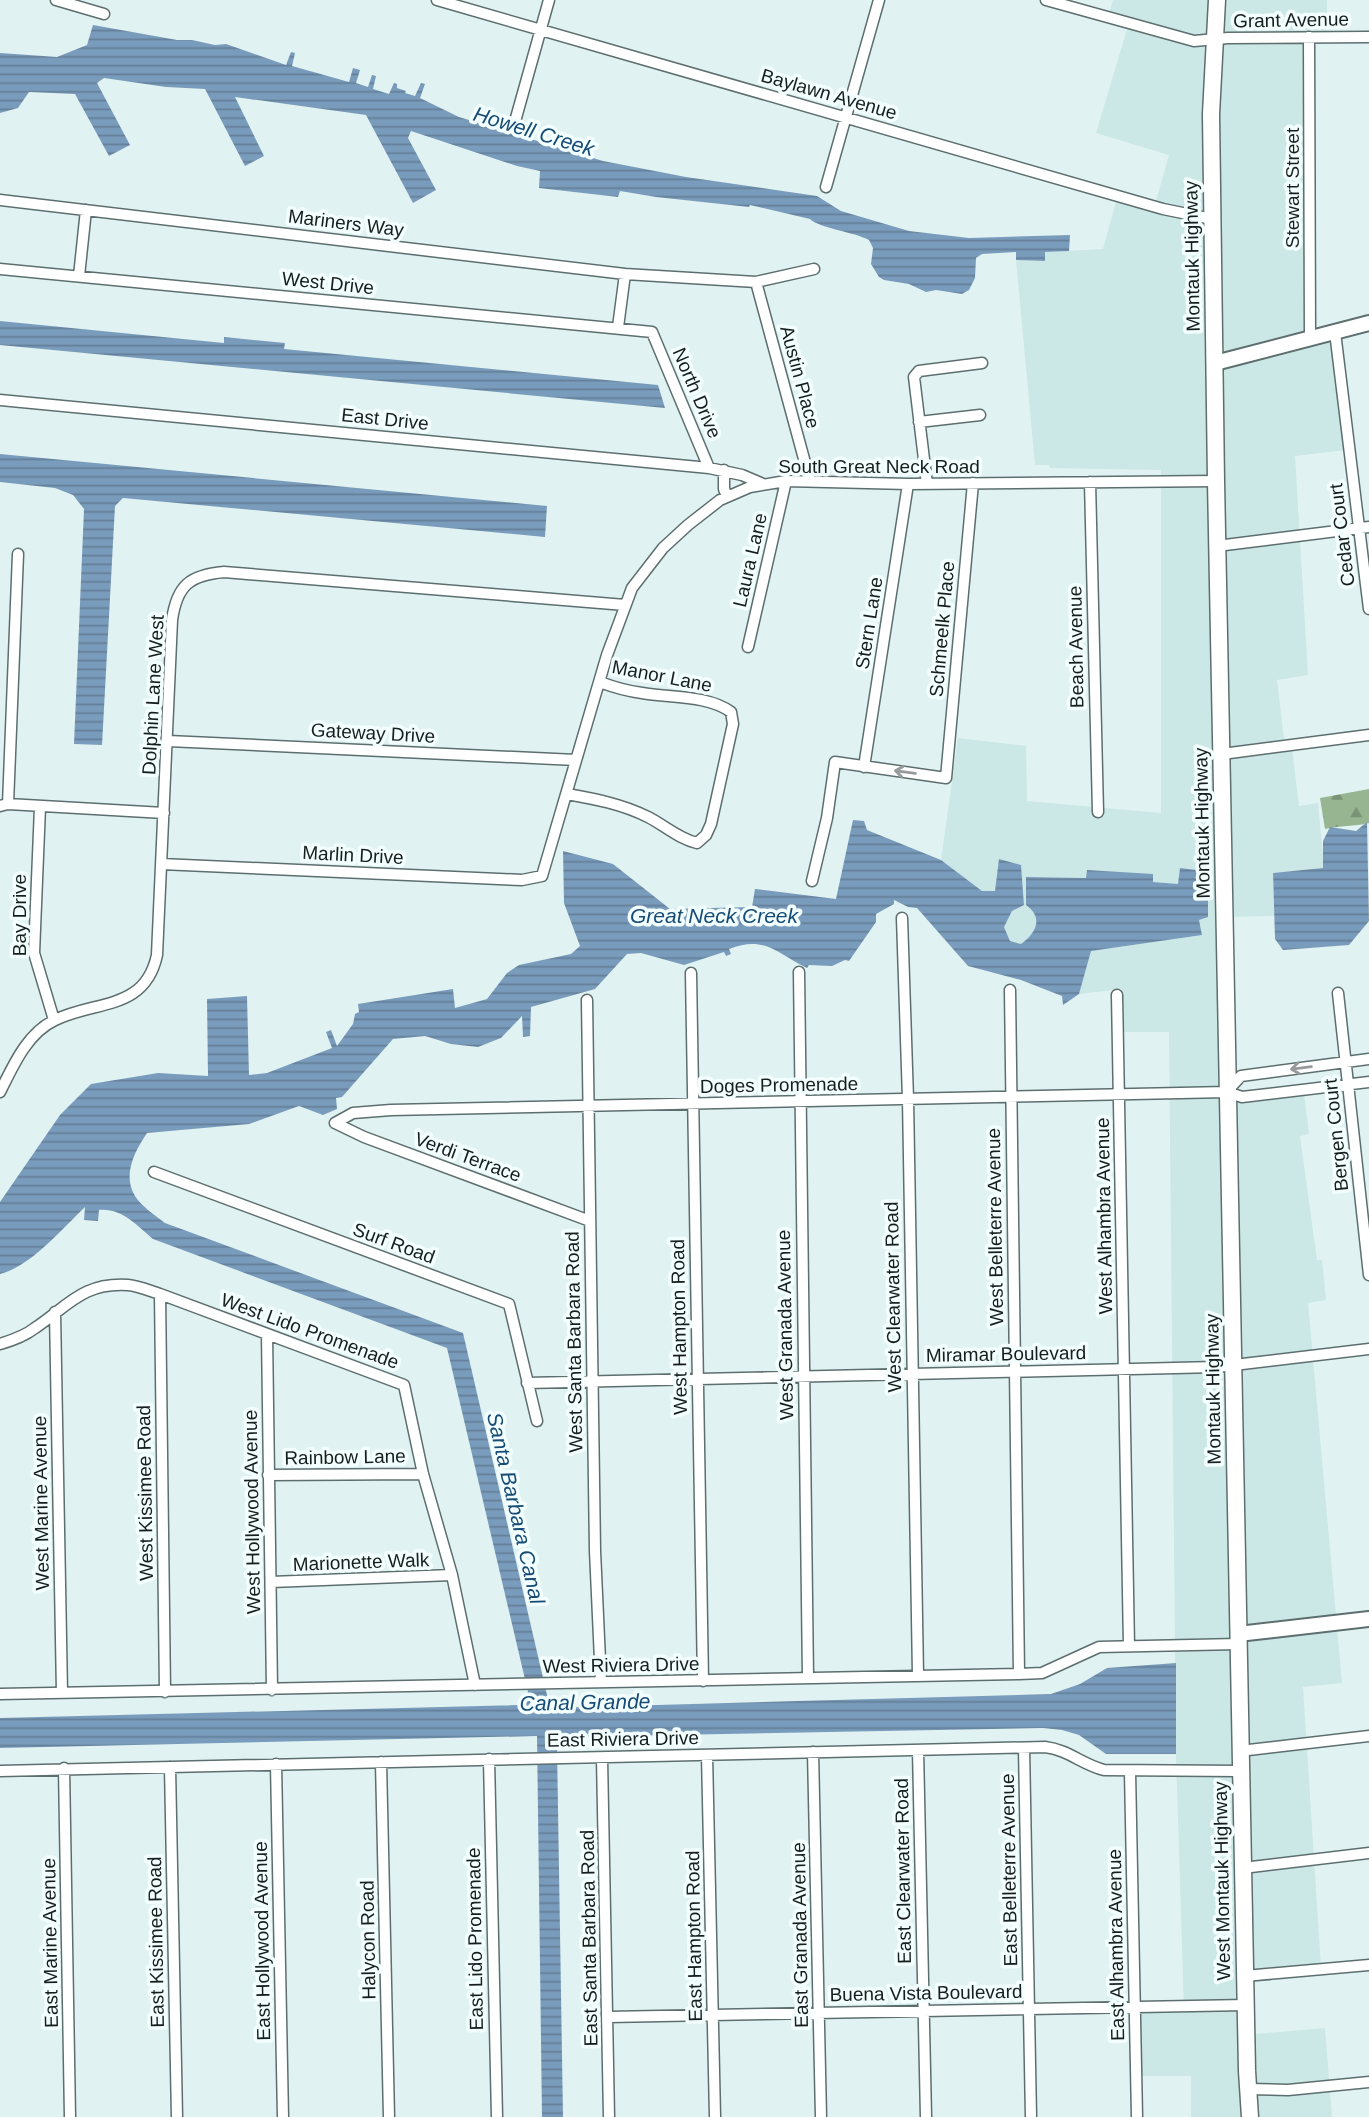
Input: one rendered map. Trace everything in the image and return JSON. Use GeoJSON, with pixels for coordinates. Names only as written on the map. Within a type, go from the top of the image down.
{"type":"FeatureCollection","features":[{"type":"Feature","properties":{"kind":"main road","name":"Montauk Highway"},"geometry":{"type":"LineString","coordinates":[[1217,0],[1211,114],[1212,219],[1238,1639]]}},
{"type":"Feature","properties":{"kind":"main road"},"geometry":{"type":"LineString","coordinates":[[1215,363],[1369,323]]}},
{"type":"Feature","properties":{"kind":"main road"},"geometry":{"type":"LineString","coordinates":[[1238,1639],[1369,1619]]}},
{"type":"Feature","properties":{"kind":"main road","name":"West Montauk Highway"},"geometry":{"type":"LineString","coordinates":[[1238,1639],[1250,2117]]}},
{"type":"Feature","properties":{"kind":"street"},"geometry":{"type":"LineString","coordinates":[[56,0],[104,14]]}},
{"type":"Feature","properties":{"kind":"street","name":"Baylawn Avenue"},"geometry":{"type":"LineString","coordinates":[[437,0],[1163,209],[1212,219]]}},
{"type":"Feature","properties":{"kind":"street"},"geometry":{"type":"LineString","coordinates":[[514,125],[549,0]]}},
{"type":"Feature","properties":{"kind":"street"},"geometry":{"type":"LineString","coordinates":[[826,187],[879,0]]}},
{"type":"Feature","properties":{"kind":"street","name":"Grant Avenue"},"geometry":{"type":"LineString","coordinates":[[1046,0],[1194,41],[1226,38],[1369,37]]}},
{"type":"Feature","properties":{"kind":"street","name":"Stewart Street"},"geometry":{"type":"LineString","coordinates":[[1309,37],[1310,338]]}},
{"type":"Feature","properties":{"kind":"street","name":"Mariners Way"},"geometry":{"type":"LineString","coordinates":[[0,200],[625,274],[756,282],[814,269]]}},
{"type":"Feature","properties":{"kind":"street"},"geometry":{"type":"LineString","coordinates":[[79,276],[86,210]]}},
{"type":"Feature","properties":{"kind":"street","name":"West Drive"},"geometry":{"type":"LineString","coordinates":[[0,269],[652,332]]}},
{"type":"Feature","properties":{"kind":"street"},"geometry":{"type":"LineString","coordinates":[[618,327],[625,274]]}},
{"type":"Feature","properties":{"kind":"street","name":"Austin Place"},"geometry":{"type":"LineString","coordinates":[[756,282],[810,481]]}},
{"type":"Feature","properties":{"kind":"street","name":"North Drive"},"geometry":{"type":"LineString","coordinates":[[652,332],[709,468]]}},
{"type":"Feature","properties":{"kind":"street","name":"Cedar Court"},"geometry":{"type":"LineString","coordinates":[[1335,332],[1364,527],[1369,609]]}},
{"type":"Feature","properties":{"kind":"street"},"geometry":{"type":"LineString","coordinates":[[926,484],[914,377],[919,371],[982,363]]}},
{"type":"Feature","properties":{"kind":"street","name":"East Drive"},"geometry":{"type":"LineString","coordinates":[[0,400],[709,468],[742,475],[764,484]]}},
{"type":"Feature","properties":{"kind":"street"},"geometry":{"type":"LineString","coordinates":[[919,422],[980,415]]}},
{"type":"Feature","properties":{"kind":"street"},"geometry":{"type":"LineString","coordinates":[[724,470],[724,489],[727,496]]}},
{"type":"Feature","properties":{"kind":"street","name":"South Great Neck Road"},"geometry":{"type":"LineString","coordinates":[[542,876],[600,682],[632,588],[663,548],[727,496],[764,484],[786,481],[926,484],[1216,481]]}},
{"type":"Feature","properties":{"kind":"street","name":"Laura Lane"},"geometry":{"type":"LineString","coordinates":[[748,647],[786,481]]}},
{"type":"Feature","properties":{"kind":"street","name":"Beach Avenue"},"geometry":{"type":"LineString","coordinates":[[1090,482],[1098,812]]}},
{"type":"Feature","properties":{"kind":"street","name":"Schmeelk Place"},"geometry":{"type":"LineString","coordinates":[[864,767],[946,778],[973,483]]}},
{"type":"Feature","properties":{"kind":"street","name":"Stern Lane"},"geometry":{"type":"LineString","coordinates":[[864,767],[908,484]]}},
{"type":"Feature","properties":{"kind":"street"},"geometry":{"type":"LineString","coordinates":[[1217,546],[1364,527]]}},
{"type":"Feature","properties":{"kind":"street"},"geometry":{"type":"LineString","coordinates":[[18,554],[4,805],[164,813]]}},
{"type":"Feature","properties":{"kind":"street","name":"Dolphin Lane West"},"geometry":{"type":"LineString","coordinates":[[54,1020],[125,998],[138,989],[154,970],[158,955],[175,601],[193,578],[225,572],[625,605]]}},
{"type":"Feature","properties":{"kind":"street","name":"Manor Lane"},"geometry":{"type":"LineString","coordinates":[[567,794],[628,808],[649,817],[687,841],[697,843],[706,835],[711,824],[733,724],[731,712],[722,705],[710,702],[640,693],[600,682]]}},
{"type":"Feature","properties":{"kind":"street"},"geometry":{"type":"LineString","coordinates":[[1222,754],[1369,735]]}},
{"type":"Feature","properties":{"kind":"street","name":"Gateway Drive"},"geometry":{"type":"LineString","coordinates":[[169,741],[576,760]]}},
{"type":"Feature","properties":{"kind":"street"},"geometry":{"type":"LineString","coordinates":[[812,881],[827,818],[835,762],[864,767]]}},
{"type":"Feature","properties":{"kind":"street","name":"Bay Drive"},"geometry":{"type":"LineString","coordinates":[[40,807],[34,953],[54,1020]]}},
{"type":"Feature","properties":{"kind":"street","name":"Marlin Drive"},"geometry":{"type":"LineString","coordinates":[[162,864],[522,880],[542,876]]}},
{"type":"Feature","properties":{"kind":"street","name":"West Clearwater Road"},"geometry":{"type":"LineString","coordinates":[[902,918],[908,1099],[918,1675]]}},
{"type":"Feature","properties":{"kind":"street","name":"West Granada Avenue"},"geometry":{"type":"LineString","coordinates":[[799,972],[808,1678]]}},
{"type":"Feature","properties":{"kind":"street","name":"West Hampton Road"},"geometry":{"type":"LineString","coordinates":[[691,973],[703,1681]]}},
{"type":"Feature","properties":{"kind":"street","name":"West Belleterre Avenue"},"geometry":{"type":"LineString","coordinates":[[1010,990],[1020,1674]]}},
{"type":"Feature","properties":{"kind":"street","name":"Bergen Court"},"geometry":{"type":"LineString","coordinates":[[1338,993],[1369,1275]]}},
{"type":"Feature","properties":{"kind":"street","name":"West Alhambra Avenue"},"geometry":{"type":"LineString","coordinates":[[1117,995],[1129,1646]]}},
{"type":"Feature","properties":{"kind":"street","name":"West Santa Barbara Road"},"geometry":{"type":"LineString","coordinates":[[587,1000],[595,1551],[601,1682]]}},
{"type":"Feature","properties":{"kind":"street"},"geometry":{"type":"LineString","coordinates":[[0,1091],[16,1060],[31,1039],[54,1020]]}},
{"type":"Feature","properties":{"kind":"street"},"geometry":{"type":"LineString","coordinates":[[1227,1091],[1241,1076],[1369,1059]]}},
{"type":"Feature","properties":{"kind":"street","name":"Doges Promenade"},"geometry":{"type":"LineString","coordinates":[[335,1123],[354,1113],[374,1111],[1227,1091],[1242,1097],[1369,1083]]}},
{"type":"Feature","properties":{"kind":"street","name":"Verdi Terrace"},"geometry":{"type":"LineString","coordinates":[[335,1123],[364,1137],[590,1221]]}},
{"type":"Feature","properties":{"kind":"street","name":"Surf Road"},"geometry":{"type":"LineString","coordinates":[[155,1172],[509,1304],[537,1421]]}},
{"type":"Feature","properties":{"kind":"street","name":"West Lido Promenade"},"geometry":{"type":"LineString","coordinates":[[0,1344],[29,1332],[55,1311],[92,1288],[131,1285],[404,1385],[423,1474],[452,1575],[475,1685]]}},
{"type":"Feature","properties":{"kind":"street","name":"West Kissimee Road"},"geometry":{"type":"LineString","coordinates":[[160,1294],[165,1692]]}},
{"type":"Feature","properties":{"kind":"street","name":"West Marine Avenue"},"geometry":{"type":"LineString","coordinates":[[55,1311],[62,1693]]}},
{"type":"Feature","properties":{"kind":"street","name":"West Hollywood Avenue"},"geometry":{"type":"LineString","coordinates":[[267,1334],[271,1690]]}},
{"type":"Feature","properties":{"kind":"street","name":"Miramar Boulevard"},"geometry":{"type":"LineString","coordinates":[[527,1383],[1233,1366],[1369,1349]]}},
{"type":"Feature","properties":{"kind":"street","name":"Rainbow Lane"},"geometry":{"type":"LineString","coordinates":[[268,1475],[423,1474]]}},
{"type":"Feature","properties":{"kind":"street","name":"Marionette Walk"},"geometry":{"type":"LineString","coordinates":[[271,1582],[452,1575]]}},
{"type":"Feature","properties":{"kind":"street","name":"West Riviera Drive"},"geometry":{"type":"LineString","coordinates":[[0,1694],[1020,1674],[1042,1673],[1099,1647],[1238,1639]]}},
{"type":"Feature","properties":{"kind":"street"},"geometry":{"type":"LineString","coordinates":[[1240,1751],[1369,1736]]}},
{"type":"Feature","properties":{"kind":"street","name":"East Riviera Drive"},"geometry":{"type":"LineString","coordinates":[[0,1771],[1024,1748],[1061,1749],[1090,1766],[1104,1770],[1241,1771]]}},
{"type":"Feature","properties":{"kind":"street","name":"East Belleterre Avenue"},"geometry":{"type":"LineString","coordinates":[[1024,1748],[1031,2117]]}},
{"type":"Feature","properties":{"kind":"street","name":"East Clearwater Road"},"geometry":{"type":"LineString","coordinates":[[918,1750],[926,2117]]}},
{"type":"Feature","properties":{"kind":"street","name":"East Granada Avenue"},"geometry":{"type":"LineString","coordinates":[[813,1752],[821,2117]]}},
{"type":"Feature","properties":{"kind":"street","name":"East Hampton Road"},"geometry":{"type":"LineString","coordinates":[[707,1755],[715,2117]]}},
{"type":"Feature","properties":{"kind":"street","name":"East Santa Barbara Road"},"geometry":{"type":"LineString","coordinates":[[602,1758],[609,2117]]}},
{"type":"Feature","properties":{"kind":"street","name":"East Lido Promenade"},"geometry":{"type":"LineString","coordinates":[[489,1759],[497,2117]]}},
{"type":"Feature","properties":{"kind":"street","name":"Halycon Road"},"geometry":{"type":"LineString","coordinates":[[381,1762],[389,2117]]}},
{"type":"Feature","properties":{"kind":"street","name":"East Hollywood Avenue"},"geometry":{"type":"LineString","coordinates":[[276,1764],[283,2117]]}},
{"type":"Feature","properties":{"kind":"street","name":"East Kissimee Road"},"geometry":{"type":"LineString","coordinates":[[170,1767],[177,2117]]}},
{"type":"Feature","properties":{"kind":"street","name":"East Marine Avenue"},"geometry":{"type":"LineString","coordinates":[[64,1768],[70,2117]]}},
{"type":"Feature","properties":{"kind":"street","name":"East Alhambra Avenue"},"geometry":{"type":"LineString","coordinates":[[1130,1772],[1137,2117]]}},
{"type":"Feature","properties":{"kind":"street"},"geometry":{"type":"LineString","coordinates":[[1243,1868],[1369,1853]]}},
{"type":"Feature","properties":{"kind":"street"},"geometry":{"type":"LineString","coordinates":[[1245,1976],[1369,1965]]}},
{"type":"Feature","properties":{"kind":"street","name":"Buena Vista Boulevard"},"geometry":{"type":"LineString","coordinates":[[608,2017],[1246,2006]]}},
{"type":"Feature","properties":{"kind":"street"},"geometry":{"type":"LineString","coordinates":[[1248,2089],[1288,2090],[1369,2082]]}},
{"type":"Feature","properties":{"kind":"shaded area"},"geometry":{"type":"Polygon","coordinates":[[[1113,0],[1327,0],[1327,34],[1305,34],[1306,345],[1332,336],[1346,450],[1295,456],[1308,675],[1277,680],[1285,748],[1292,748],[1299,806],[1318,803],[1324,868],[1273,873],[1274,916],[1224,917],[1224,1103],[1304,1094],[1309,1134],[1300,1136],[1317,1260],[1322,1260],[1326,1300],[1308,1303],[1342,1683],[1303,1687],[1321,1967],[1243,1973],[1244,2035],[1325,2028],[1332,2117],[1191,2117],[1191,2076],[1140,2076],[1139,2012],[1184,2011],[1176,1754],[1169,1032],[1123,1032],[1122,989],[1079,994],[1090,951],[1202,935],[1199,920],[1208,917],[1203,896],[1204,871],[1179,884],[1152,882],[1153,875],[1087,870],[1087,878],[1027,877],[1038,924],[1033,935],[1022,945],[1010,941],[1004,927],[1012,911],[1024,905],[1021,865],[994,892],[982,891],[941,860],[958,738],[1026,746],[1027,801],[1161,813],[1161,470],[1050,468],[1049,465],[1035,465],[1016,260],[1045,261],[1045,252],[1103,249],[1117,198],[1154,208],[1169,155],[1096,133],[1129,23],[1108,16],[1113,0]]]}},
{"type":"Feature","properties":{"kind":"green space"},"geometry":{"type":"Polygon","coordinates":[[[1369,789],[1369,823],[1325,829],[1320,798],[1369,789]]]}},
{"type":"Feature","properties":{"kind":"water"},"geometry":{"type":"Polygon","coordinates":[[[93,25],[177,40],[226,44],[286,65],[291,52],[295,53],[292,66],[349,82],[353,68],[360,70],[356,83],[368,87],[372,75],[376,76],[373,89],[389,94],[394,83],[397,88],[406,91],[405,93],[415,96],[421,83],[425,84],[420,98],[459,117],[603,161],[686,177],[817,196],[841,211],[909,231],[969,238],[1070,235],[1069,251],[1045,252],[1045,261],[1016,260],[1016,252],[982,254],[976,258],[975,278],[969,290],[962,294],[936,290],[926,292],[909,284],[879,277],[871,264],[873,248],[869,240],[810,219],[750,205],[656,197],[620,191],[618,197],[539,188],[540,171],[411,131],[408,138],[436,190],[413,203],[366,115],[235,97],[264,156],[245,166],[205,89],[166,87],[104,78],[97,83],[130,145],[109,156],[75,94],[29,92],[18,108],[0,113],[0,53],[57,57],[87,45],[93,25]]]}},
{"type":"Feature","properties":{"kind":"water"},"geometry":{"type":"Polygon","coordinates":[[[0,321],[224,343],[224,337],[285,343],[284,349],[658,385],[665,408],[0,345],[0,321]]]}},
{"type":"Feature","properties":{"kind":"water"},"geometry":{"type":"Polygon","coordinates":[[[0,454],[547,506],[545,537],[123,498],[115,506],[102,745],[74,744],[84,509],[73,495],[55,488],[0,482],[0,454]]]}},
{"type":"Feature","properties":{"kind":"water","name":"Great Neck Creek"},"geometry":{"type":"Polygon","coordinates":[[[853,820],[864,821],[867,830],[941,860],[982,891],[995,891],[999,859],[1021,865],[1024,905],[1012,911],[1004,927],[1010,941],[1021,944],[1031,935],[1036,925],[1035,915],[1026,905],[1026,877],[1086,878],[1087,870],[1153,874],[1153,882],[1178,884],[1180,868],[1204,871],[1203,895],[1208,897],[1208,917],[1199,920],[1202,935],[1091,951],[1079,994],[1063,1005],[1062,996],[1021,980],[968,966],[917,908],[894,900],[894,904],[876,914],[876,922],[849,961],[832,966],[809,965],[807,968],[770,948],[752,944],[729,949],[731,954],[726,956],[724,952],[684,965],[641,953],[627,954],[595,989],[531,1007],[530,1036],[523,1037],[522,1016],[501,1038],[478,1047],[451,1044],[425,1036],[393,1039],[342,1097],[336,1098],[337,1109],[323,1115],[299,1106],[249,1124],[147,1133],[132,1163],[130,1180],[135,1196],[165,1223],[463,1333],[550,1708],[1051,1694],[1080,1684],[1107,1668],[1176,1663],[1176,1754],[1106,1754],[1079,1735],[1043,1728],[560,1739],[557,1746],[563,2117],[542,2117],[537,1736],[0,1748],[0,1718],[520,1705],[528,1692],[447,1348],[153,1239],[128,1218],[107,1210],[99,1210],[98,1221],[84,1220],[85,1207],[34,1256],[0,1274],[0,1202],[60,1115],[91,1084],[158,1073],[208,1076],[207,999],[247,996],[249,1075],[267,1073],[332,1048],[326,1032],[331,1030],[337,1046],[353,1024],[355,1014],[359,1012],[358,1004],[453,989],[455,1008],[487,999],[507,973],[519,965],[571,954],[580,946],[564,903],[563,851],[613,864],[670,909],[752,907],[755,889],[836,899],[853,820]]]}},
{"type":"Feature","properties":{"kind":"water"},"geometry":{"type":"Polygon","coordinates":[[[1367,822],[1369,921],[1349,945],[1283,950],[1275,939],[1273,873],[1323,868],[1323,841],[1330,827],[1356,831],[1367,822]]]}},
{"type":"Feature","properties":{"kind":"water label","name":"Howell Creek"},"geometry":{"type":"Point","coordinates":[534,131]}},
{"type":"Feature","properties":{"kind":"water label","name":"Santa Barbara Canal"},"geometry":{"type":"Point","coordinates":[516,1508]}},
{"type":"Feature","properties":{"kind":"water label","name":"Canal Grande"},"geometry":{"type":"Point","coordinates":[585,1702]}}]}
